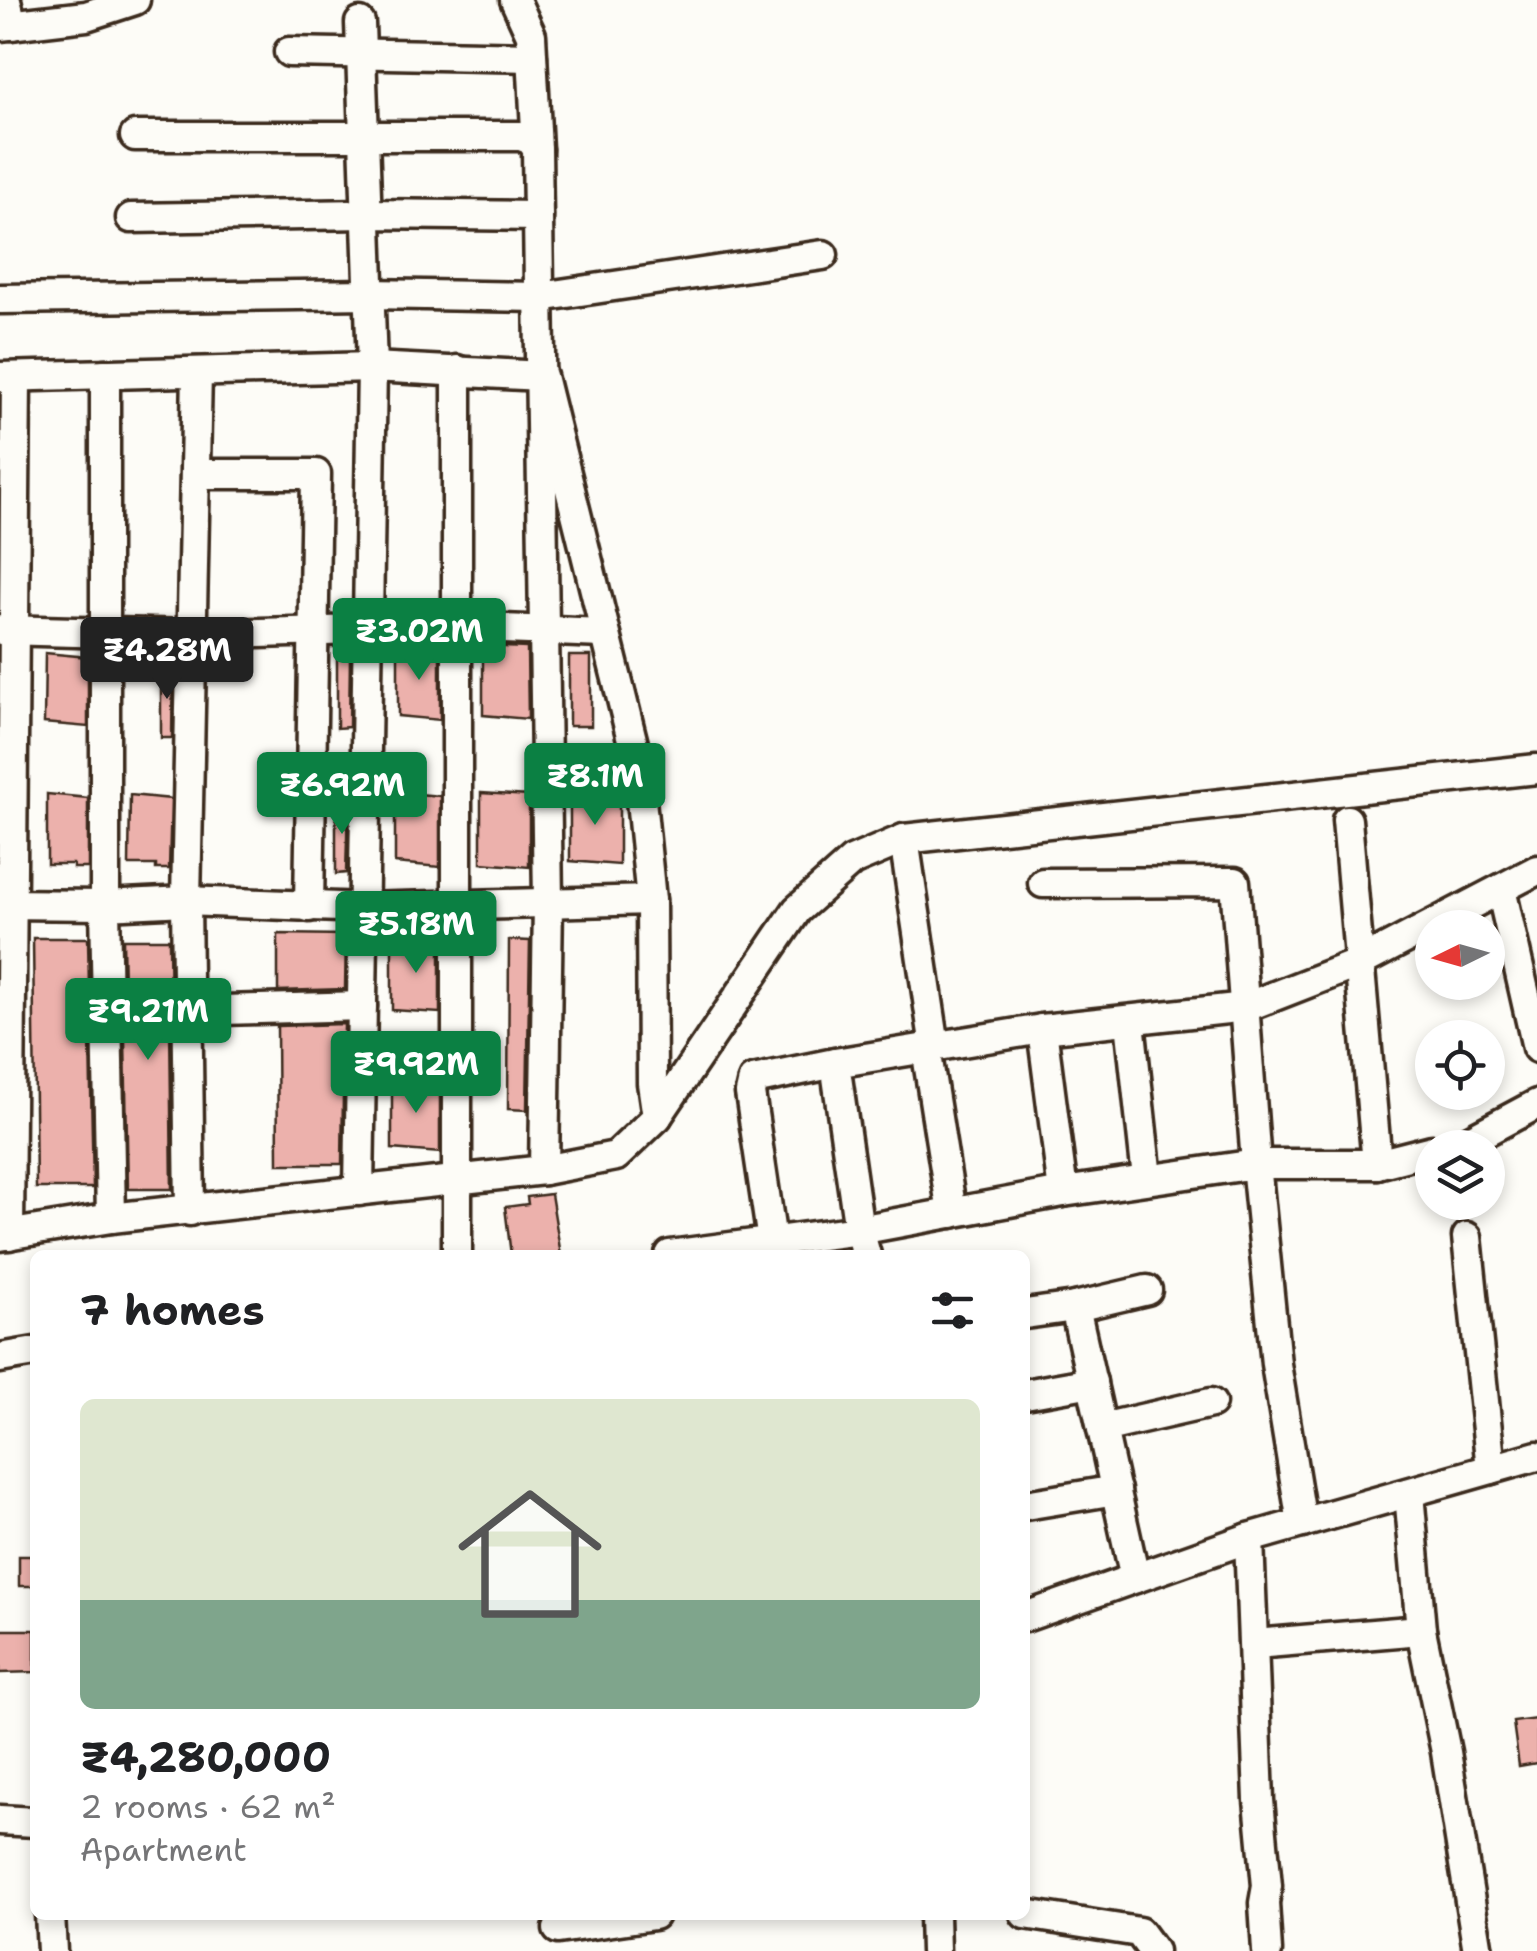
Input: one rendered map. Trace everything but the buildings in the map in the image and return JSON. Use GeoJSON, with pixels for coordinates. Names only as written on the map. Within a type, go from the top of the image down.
{"type":"FeatureCollection","features":[{"type":"Feature","properties":{"kind":"street"},"geometry":{"type":"LineString","coordinates":[[6,17],[86,16],[134,0]]}},
{"type":"Feature","properties":{"kind":"street"},"geometry":{"type":"LineString","coordinates":[[514,0],[531,34],[537,150],[548,902],[544,1170]]}},
{"type":"Feature","properties":{"kind":"street"},"geometry":{"type":"LineString","coordinates":[[359,1190],[372,367],[360,23]]}},
{"type":"Feature","properties":{"kind":"street"},"geometry":{"type":"LineString","coordinates":[[289,52],[532,57]]}},
{"type":"Feature","properties":{"kind":"street"},"geometry":{"type":"LineString","coordinates":[[135,136],[521,136],[531,140],[537,150]]}},
{"type":"Feature","properties":{"kind":"street"},"geometry":{"type":"LineString","coordinates":[[131,218],[538,216]]}},
{"type":"Feature","properties":{"kind":"street"},"geometry":{"type":"LineString","coordinates":[[0,300],[370,294],[540,297],[824,255]]}},
{"type":"Feature","properties":{"kind":"street"},"geometry":{"type":"LineString","coordinates":[[542,376],[372,367],[8,377],[5,1236],[111,1218],[456,1182],[616,1156],[657,1118],[797,910],[852,861],[904,839],[1537,769]]}},
{"type":"Feature","properties":{"kind":"street"},"geometry":{"type":"LineString","coordinates":[[456,1250],[457,370]]}},
{"type":"Feature","properties":{"kind":"street"},"geometry":{"type":"LineString","coordinates":[[190,1211],[186,901],[197,372]]}},
{"type":"Feature","properties":{"kind":"street"},"geometry":{"type":"LineString","coordinates":[[105,374],[105,905],[111,1218]]}},
{"type":"Feature","properties":{"kind":"street"},"geometry":{"type":"LineString","coordinates":[[542,376],[637,760],[652,900],[652,1083],[657,1118]]}},
{"type":"Feature","properties":{"kind":"street"},"geometry":{"type":"LineString","coordinates":[[196,474],[316,474],[309,907]]}},
{"type":"Feature","properties":{"kind":"street"},"geometry":{"type":"LineString","coordinates":[[8,630],[189,635],[457,627],[603,633]]}},
{"type":"Feature","properties":{"kind":"street"},"geometry":{"type":"LineString","coordinates":[[1347,820],[1378,1164]]}},
{"type":"Feature","properties":{"kind":"street"},"geometry":{"type":"LineString","coordinates":[[904,839],[952,1214]]}},
{"type":"Feature","properties":{"kind":"street"},"geometry":{"type":"LineString","coordinates":[[772,1241],[750,1093],[753,1080],[1042,1030],[1246,1006],[1359,963],[1537,870]]}},
{"type":"Feature","properties":{"kind":"street"},"geometry":{"type":"LineString","coordinates":[[1043,883],[1235,882],[1276,1364],[1302,1523]]}},
{"type":"Feature","properties":{"kind":"street"},"geometry":{"type":"LineString","coordinates":[[1501,889],[1537,1048]]}},
{"type":"Feature","properties":{"kind":"street"},"geometry":{"type":"LineString","coordinates":[[5,904],[186,901],[364,908],[652,900]]}},
{"type":"Feature","properties":{"kind":"street"},"geometry":{"type":"LineString","coordinates":[[187,1011],[362,1006]]}},
{"type":"Feature","properties":{"kind":"street"},"geometry":{"type":"LineString","coordinates":[[1130,1022],[1147,1178]]}},
{"type":"Feature","properties":{"kind":"street"},"geometry":{"type":"LineString","coordinates":[[1042,1030],[1063,1192]]}},
{"type":"Feature","properties":{"kind":"street"},"geometry":{"type":"LineString","coordinates":[[835,1063],[862,1242]]}},
{"type":"Feature","properties":{"kind":"street"},"geometry":{"type":"LineString","coordinates":[[1488,1130],[1537,1104]]}},
{"type":"Feature","properties":{"kind":"street"},"geometry":{"type":"LineString","coordinates":[[706,1250],[772,1241],[862,1242],[952,1214],[1147,1178],[1256,1164],[1378,1164],[1415,1154]]}},
{"type":"Feature","properties":{"kind":"street"},"geometry":{"type":"LineString","coordinates":[[1467,1237],[1491,1470]]}},
{"type":"Feature","properties":{"kind":"street"},"geometry":{"type":"LineString","coordinates":[[1030,1313],[1147,1290]]}},
{"type":"Feature","properties":{"kind":"street"},"geometry":{"type":"LineString","coordinates":[[1075,1307],[1135,1578]]}},
{"type":"Feature","properties":{"kind":"street"},"geometry":{"type":"LineString","coordinates":[[0,1358],[30,1353]]}},
{"type":"Feature","properties":{"kind":"street"},"geometry":{"type":"LineString","coordinates":[[1030,1393],[1092,1382]]}},
{"type":"Feature","properties":{"kind":"street"},"geometry":{"type":"LineString","coordinates":[[1102,1428],[1211,1403]]}},
{"type":"Feature","properties":{"kind":"street"},"geometry":{"type":"LineString","coordinates":[[1030,1616],[1249,1538],[1537,1456]]}},
{"type":"Feature","properties":{"kind":"street"},"geometry":{"type":"LineString","coordinates":[[1030,1505],[1116,1490]]}},
{"type":"Feature","properties":{"kind":"street"},"geometry":{"type":"LineString","coordinates":[[1409,1492],[1421,1630],[1446,1752],[1478,1951]]}},
{"type":"Feature","properties":{"kind":"street"},"geometry":{"type":"LineString","coordinates":[[1249,1538],[1267,1886],[1266,1951]]}},
{"type":"Feature","properties":{"kind":"street"},"geometry":{"type":"LineString","coordinates":[[1255,1644],[1421,1630]]}},
{"type":"Feature","properties":{"kind":"street"},"geometry":{"type":"LineString","coordinates":[[0,1820],[30,1822]]}},
{"type":"Feature","properties":{"kind":"street"},"geometry":{"type":"LineString","coordinates":[[1030,1915],[1139,1932],[1154,1951]]}},
{"type":"Feature","properties":{"kind":"street"},"geometry":{"type":"LineString","coordinates":[[50,1920],[52,1951]]}},
{"type":"Feature","properties":{"kind":"street"},"geometry":{"type":"LineString","coordinates":[[558,1932],[626,1920]]}},
{"type":"Feature","properties":{"kind":"street"},"geometry":{"type":"LineString","coordinates":[[934,1920],[935,1951]]}}]}
